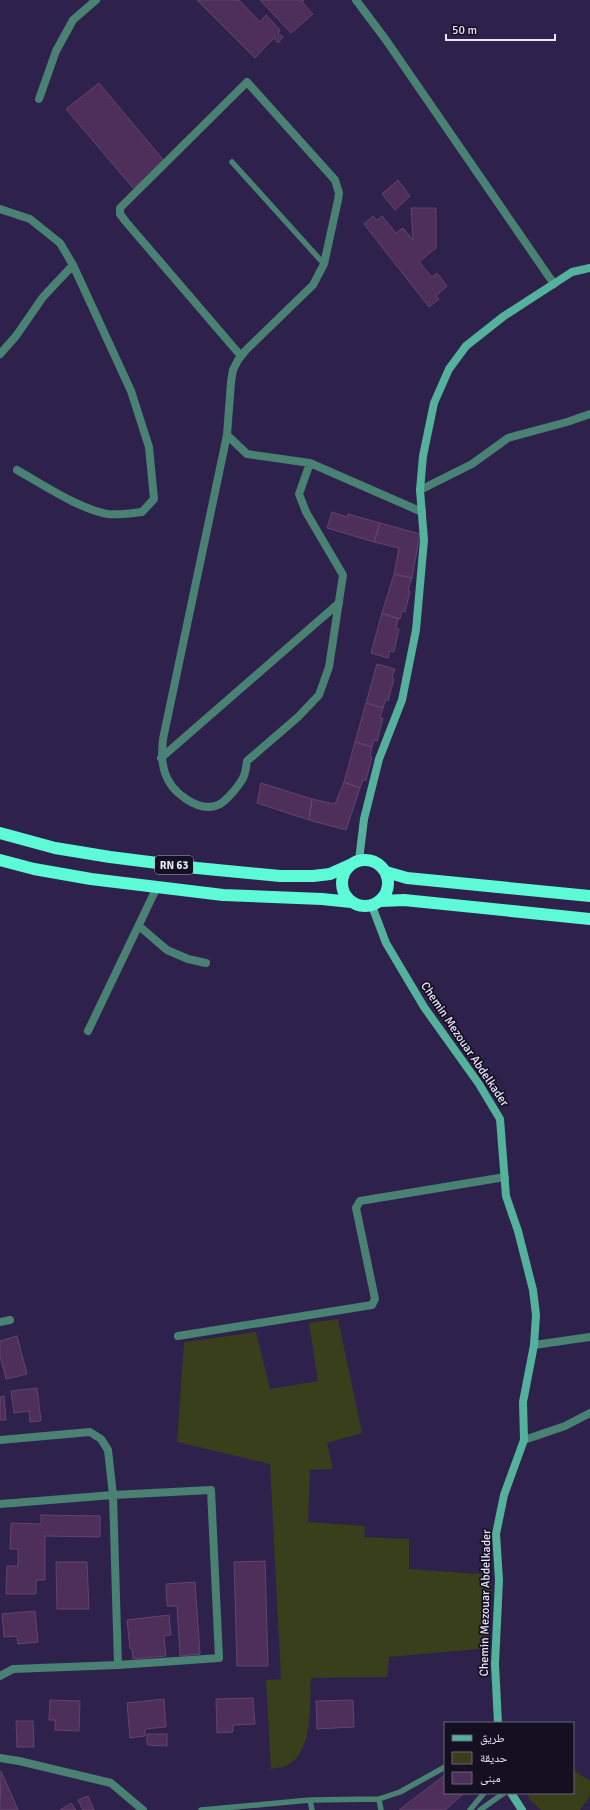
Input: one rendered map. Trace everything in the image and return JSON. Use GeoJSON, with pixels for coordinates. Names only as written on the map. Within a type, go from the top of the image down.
{"type":"FeatureCollection","features":[{"type":"Feature","properties":{"kind":"highway","name":"RN 63"},"geometry":{"type":"LineString","coordinates":[[0,833],[55,848],[110,857],[197,868],[280,876],[313,876],[330,874],[354,862]]}},
{"type":"Feature","properties":{"kind":"highway","name":"RN 63"},"geometry":{"type":"LineString","coordinates":[[0,860],[41,870],[91,879],[223,895],[322,899],[351,902],[361,906],[404,900],[590,919]]}},
{"type":"Feature","properties":{"kind":"highway"},"geometry":{"type":"LineString","coordinates":[[351,902],[344,894],[342,884],[344,873],[354,862],[370,860],[379,864],[386,872],[389,882],[387,892],[376,903]]}},
{"type":"Feature","properties":{"kind":"highway"},"geometry":{"type":"LineString","coordinates":[[386,872],[407,878],[590,896]]}},
{"type":"Feature","properties":{"kind":"street"},"geometry":{"type":"LineString","coordinates":[[39,99],[56,51],[73,20],[96,0]]}},
{"type":"Feature","properties":{"kind":"street"},"geometry":{"type":"LineString","coordinates":[[356,0],[386,40],[554,284]]}},
{"type":"Feature","properties":{"kind":"street"},"geometry":{"type":"LineString","coordinates":[[241,356],[126,222],[120,214],[120,208],[247,82],[335,180],[339,193],[324,264],[313,285],[241,356],[233,370],[227,435],[163,740],[161,758],[165,774],[174,789],[191,802],[204,807],[219,805],[245,777],[247,761],[298,717],[319,695],[329,667],[343,575],[306,512],[299,494],[310,463]]}},
{"type":"Feature","properties":{"kind":"street"},"geometry":{"type":"LineString","coordinates":[[0,209],[30,219],[60,244],[73,265],[132,390],[149,448],[154,499],[142,512],[109,514],[92,509],[66,497],[17,470]]}},
{"type":"Feature","properties":{"kind":"street"},"geometry":{"type":"LineString","coordinates":[[0,354],[16,336],[43,297],[73,265]]}},
{"type":"Feature","properties":{"kind":"street"},"geometry":{"type":"LineString","coordinates":[[354,862],[379,759],[402,700],[416,630],[424,540],[420,490],[423,456],[434,403],[449,369],[466,346],[504,316],[572,272],[590,268]]}},
{"type":"Feature","properties":{"kind":"street"},"geometry":{"type":"LineString","coordinates":[[420,490],[472,464],[508,438],[567,422],[590,414]]}},
{"type":"Feature","properties":{"kind":"street"},"geometry":{"type":"LineString","coordinates":[[227,435],[247,454],[310,463],[422,512]]}},
{"type":"Feature","properties":{"kind":"street"},"geometry":{"type":"LineString","coordinates":[[161,758],[339,603]]}},
{"type":"Feature","properties":{"kind":"street"},"geometry":{"type":"LineString","coordinates":[[88,1031],[157,887]]}},
{"type":"Feature","properties":{"kind":"street","name":"Chemin Mezouar Abdelkader"},"geometry":{"type":"LineString","coordinates":[[376,903],[386,943],[393,956],[424,1007],[479,1084],[500,1119],[506,1196],[518,1231],[533,1290],[536,1315],[534,1345],[523,1402],[524,1440],[504,1495],[496,1534],[499,1580],[495,1664],[498,1722]]}},
{"type":"Feature","properties":{"kind":"street"},"geometry":{"type":"LineString","coordinates":[[139,926],[167,950],[188,959],[206,962]]}},
{"type":"Feature","properties":{"kind":"street"},"geometry":{"type":"LineString","coordinates":[[178,1336],[372,1305],[375,1299],[356,1208],[360,1201],[505,1177]]}},
{"type":"Feature","properties":{"kind":"street"},"geometry":{"type":"LineString","coordinates":[[0,1322],[10,1320]]}},
{"type":"Feature","properties":{"kind":"street"},"geometry":{"type":"LineString","coordinates":[[534,1345],[590,1337]]}},
{"type":"Feature","properties":{"kind":"street"},"geometry":{"type":"LineString","coordinates":[[524,1440],[565,1426],[590,1413]]}},
{"type":"Feature","properties":{"kind":"street"},"geometry":{"type":"LineString","coordinates":[[0,1440],[90,1432],[101,1439],[108,1450],[113,1495],[118,1665]]}},
{"type":"Feature","properties":{"kind":"street"},"geometry":{"type":"LineString","coordinates":[[0,1504],[113,1495],[211,1490],[219,1658],[118,1665],[13,1669],[0,1676]]}},
{"type":"Feature","properties":{"kind":"street"},"geometry":{"type":"LineString","coordinates":[[0,1758],[19,1761],[111,1783],[143,1810]]}},
{"type":"Feature","properties":{"kind":"street"},"geometry":{"type":"LineString","coordinates":[[512,1794],[522,1810]]}},
{"type":"Feature","properties":{"kind":"lane"},"geometry":{"type":"LineString","coordinates":[[232,162],[324,264]]}},
{"type":"Feature","properties":{"kind":"lane"},"geometry":{"type":"LineString","coordinates":[[201,1810],[310,1800],[379,1799],[400,1792],[444,1768]]}},
{"type":"Feature","properties":{"kind":"lane"},"geometry":{"type":"LineString","coordinates":[[470,1810],[483,1794]]}},
{"type":"Feature","properties":{"kind":"lane"},"geometry":{"type":"LineString","coordinates":[[480,1810],[503,1794]]}},
{"type":"Feature","properties":{"kind":"lane"},"geometry":{"type":"LineString","coordinates":[[379,1799],[382,1810]]}},
{"type":"Feature","properties":{"kind":"lane"},"geometry":{"type":"LineString","coordinates":[[310,1800],[312,1810]]}},
{"type":"Feature","properties":{"kind":"green space"},"geometry":{"type":"Polygon","coordinates":[[[338,1319],[362,1433],[327,1443],[333,1469],[310,1470],[308,1522],[365,1526],[364,1537],[409,1539],[409,1569],[491,1575],[489,1648],[389,1657],[387,1677],[311,1678],[309,1724],[303,1747],[298,1756],[290,1764],[271,1769],[266,1680],[281,1679],[270,1464],[177,1442],[184,1342],[256,1332],[270,1389],[318,1381],[309,1323],[338,1319]]]}},
{"type":"Feature","properties":{"kind":"green space"},"geometry":{"type":"Polygon","coordinates":[[[574,1771],[590,1781],[590,1796],[580,1810],[541,1810],[530,1800],[527,1794],[574,1794],[574,1771]]]}},
{"type":"Feature","properties":{"kind":"building"},"geometry":{"type":"Polygon","coordinates":[[[197,0],[239,0],[260,22],[266,15],[280,30],[278,33],[283,37],[278,43],[274,38],[255,58],[197,0]]]}},
{"type":"Feature","properties":{"kind":"building"},"geometry":{"type":"Polygon","coordinates":[[[260,0],[304,0],[302,2],[313,14],[291,33],[260,0]]]}},
{"type":"Feature","properties":{"kind":"building"},"geometry":{"type":"Polygon","coordinates":[[[99,83],[165,162],[133,188],[66,109],[99,83]]]}},
{"type":"Feature","properties":{"kind":"building"},"geometry":{"type":"Polygon","coordinates":[[[398,180],[410,196],[395,210],[382,194],[398,180]]]}},
{"type":"Feature","properties":{"kind":"building"},"geometry":{"type":"Polygon","coordinates":[[[411,208],[436,208],[436,248],[419,262],[432,277],[437,273],[447,286],[436,296],[439,299],[429,307],[364,224],[373,216],[377,220],[382,216],[396,233],[403,228],[413,240],[411,208]]]}},
{"type":"Feature","properties":{"kind":"building"},"geometry":{"type":"Polygon","coordinates":[[[332,512],[347,517],[348,514],[380,523],[374,542],[327,528],[332,512]]]}},
{"type":"Feature","properties":{"kind":"building"},"geometry":{"type":"Polygon","coordinates":[[[380,523],[420,534],[412,578],[394,574],[399,548],[374,542],[380,523]]]}},
{"type":"Feature","properties":{"kind":"building"},"geometry":{"type":"Polygon","coordinates":[[[394,574],[412,578],[408,590],[410,591],[405,612],[402,611],[400,619],[382,613],[394,574]]]}},
{"type":"Feature","properties":{"kind":"building"},"geometry":{"type":"Polygon","coordinates":[[[382,613],[398,619],[396,628],[399,629],[394,652],[390,651],[388,658],[371,653],[382,613]]]}},
{"type":"Feature","properties":{"kind":"building"},"geometry":{"type":"Polygon","coordinates":[[[377,664],[395,669],[392,677],[394,679],[388,701],[386,699],[383,708],[366,703],[377,664]]]}},
{"type":"Feature","properties":{"kind":"building"},"geometry":{"type":"Polygon","coordinates":[[[366,703],[383,708],[380,718],[383,718],[377,741],[374,740],[372,747],[355,742],[366,703]]]}},
{"type":"Feature","properties":{"kind":"building"},"geometry":{"type":"Polygon","coordinates":[[[355,742],[372,747],[370,756],[372,757],[366,780],[363,780],[360,788],[344,782],[355,742]]]}},
{"type":"Feature","properties":{"kind":"building"},"geometry":{"type":"Polygon","coordinates":[[[344,782],[360,788],[346,830],[309,820],[312,799],[335,804],[344,782]]]}},
{"type":"Feature","properties":{"kind":"building"},"geometry":{"type":"Polygon","coordinates":[[[261,783],[312,799],[309,820],[257,803],[261,783]]]}},
{"type":"Feature","properties":{"kind":"building"},"geometry":{"type":"Polygon","coordinates":[[[17,1336],[27,1374],[6,1379],[0,1356],[0,1341],[17,1336]]]}},
{"type":"Feature","properties":{"kind":"building"},"geometry":{"type":"Polygon","coordinates":[[[37,1388],[41,1421],[30,1422],[29,1411],[14,1413],[11,1391],[37,1388]]]}},
{"type":"Feature","properties":{"kind":"building"},"geometry":{"type":"Polygon","coordinates":[[[4,1396],[6,1420],[0,1420],[0,1397],[4,1396]]]}},
{"type":"Feature","properties":{"kind":"building"},"geometry":{"type":"Polygon","coordinates":[[[41,1515],[100,1516],[100,1537],[45,1536],[45,1580],[36,1580],[36,1594],[6,1594],[7,1566],[18,1566],[18,1549],[10,1549],[11,1523],[41,1524],[41,1515]]]}},
{"type":"Feature","properties":{"kind":"building"},"geometry":{"type":"Polygon","coordinates":[[[265,1561],[268,1666],[237,1666],[234,1562],[265,1561]]]}},
{"type":"Feature","properties":{"kind":"building"},"geometry":{"type":"Polygon","coordinates":[[[56,1562],[87,1562],[89,1609],[57,1609],[56,1562]]]}},
{"type":"Feature","properties":{"kind":"building"},"geometry":{"type":"Polygon","coordinates":[[[195,1582],[200,1654],[180,1656],[177,1606],[167,1606],[166,1584],[195,1582]]]}},
{"type":"Feature","properties":{"kind":"building"},"geometry":{"type":"Polygon","coordinates":[[[35,1611],[38,1642],[18,1644],[17,1636],[4,1637],[2,1614],[35,1611]]]}},
{"type":"Feature","properties":{"kind":"building"},"geometry":{"type":"Polygon","coordinates":[[[169,1615],[171,1635],[164,1636],[166,1656],[133,1659],[132,1648],[130,1649],[127,1620],[169,1615]]]}},
{"type":"Feature","properties":{"kind":"building"},"geometry":{"type":"Polygon","coordinates":[[[253,1698],[255,1724],[233,1725],[233,1732],[217,1733],[216,1699],[253,1698]]]}},
{"type":"Feature","properties":{"kind":"building"},"geometry":{"type":"Polygon","coordinates":[[[164,1699],[166,1727],[145,1729],[145,1736],[130,1738],[127,1703],[164,1699]]]}},
{"type":"Feature","properties":{"kind":"building"},"geometry":{"type":"Polygon","coordinates":[[[50,1700],[80,1701],[79,1731],[55,1730],[55,1720],[49,1720],[50,1700]]]}},
{"type":"Feature","properties":{"kind":"building"},"geometry":{"type":"Polygon","coordinates":[[[353,1700],[354,1727],[317,1729],[316,1701],[353,1700]]]}},
{"type":"Feature","properties":{"kind":"building"},"geometry":{"type":"Polygon","coordinates":[[[16,1721],[33,1721],[34,1747],[17,1747],[16,1721]]]}},
{"type":"Feature","properties":{"kind":"building"},"geometry":{"type":"Polygon","coordinates":[[[147,1734],[167,1734],[167,1746],[147,1745],[147,1734]]]}},
{"type":"Feature","properties":{"kind":"building"},"geometry":{"type":"Polygon","coordinates":[[[1,1771],[18,1810],[0,1810],[1,1771]]]}},
{"type":"Feature","properties":{"kind":"building"},"geometry":{"type":"Polygon","coordinates":[[[444,1776],[444,1794],[463,1794],[445,1810],[399,1810],[444,1776]]]}},
{"type":"Feature","properties":{"kind":"building"},"geometry":{"type":"Polygon","coordinates":[[[88,1796],[94,1810],[83,1810],[78,1800],[88,1796]]]}},
{"type":"Feature","properties":{"kind":"building"},"geometry":{"type":"Polygon","coordinates":[[[71,1803],[76,1810],[60,1810],[71,1803]]]}}]}
